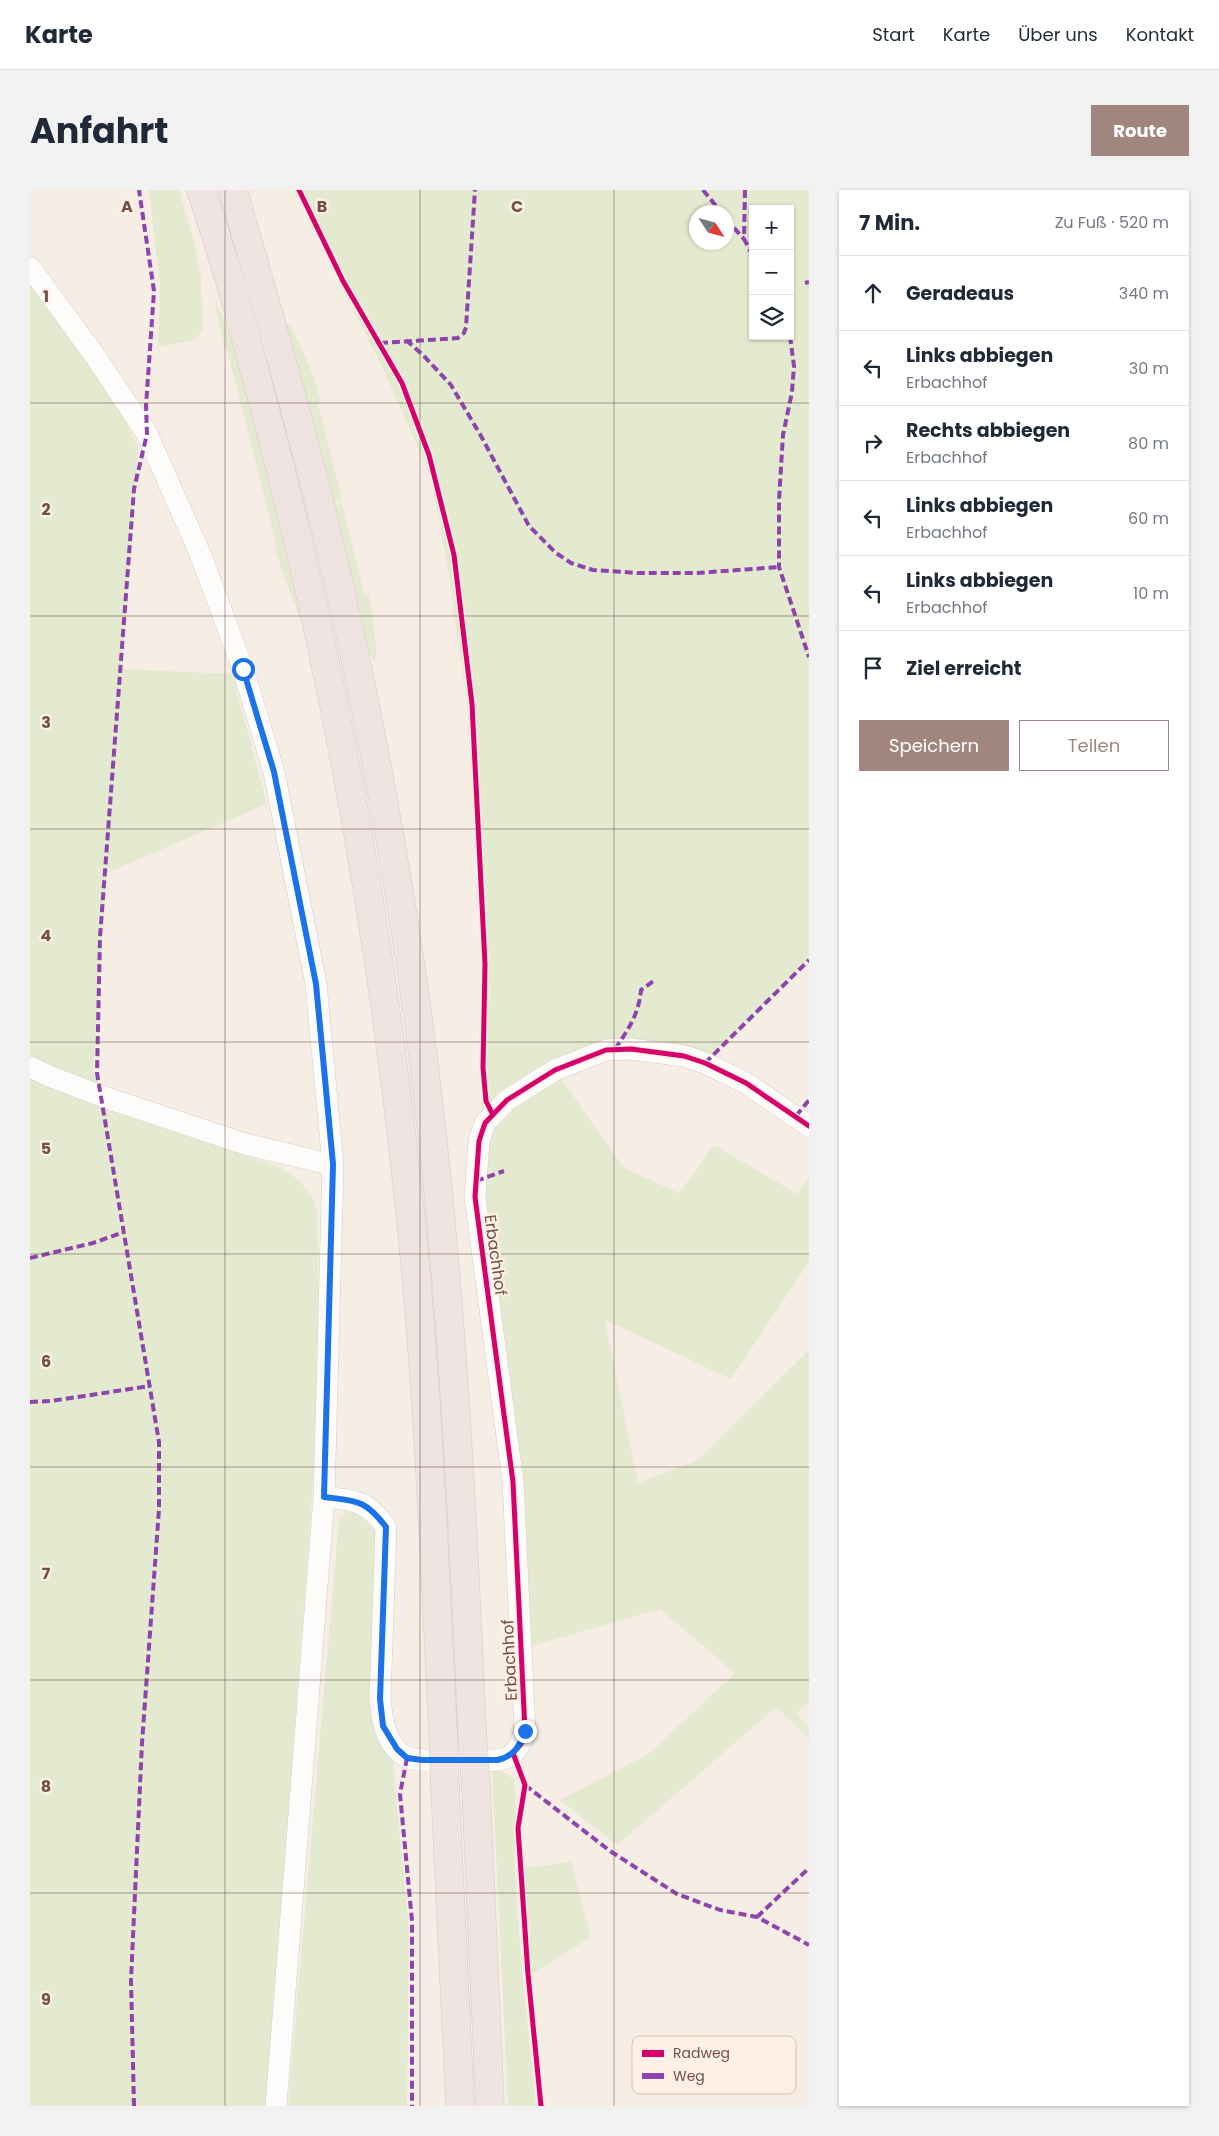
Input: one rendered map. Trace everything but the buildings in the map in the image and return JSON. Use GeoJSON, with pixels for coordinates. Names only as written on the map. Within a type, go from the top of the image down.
{"type":"FeatureCollection","features":[{"type":"Feature","properties":{"kind":"highway"},"geometry":{"type":"LineString","coordinates":[[201,190],[254,368],[288,499],[332,692],[366,875],[395,1078],[414,1254],[425,1401],[443,1733],[460,2106]]}},
{"type":"Feature","properties":{"kind":"highway"},"geometry":{"type":"LineString","coordinates":[[233,190],[281,354],[335,570],[376,766],[407,944],[424,1058],[444,1261],[464,1550],[490,2106]]}},
{"type":"Feature","properties":{"kind":"street"},"geometry":{"type":"LineString","coordinates":[[30,267],[95,356],[147,434],[201,556],[243,669],[274,772],[316,984],[333,1164],[324,1497],[276,2106]]}},
{"type":"Feature","properties":{"kind":"street","name":"Erbachhof"},"geometry":{"type":"LineString","coordinates":[[324,1497],[360,1502],[377,1514],[386,1527],[380,1699],[383,1726],[397,1749],[407,1758],[422,1760],[498,1760],[513,1753],[521,1744],[525,1731],[513,1482],[475,1196],[479,1141],[486,1123],[492,1113],[507,1100],[555,1070],[606,1050],[631,1049],[684,1056],[705,1062],[746,1084],[809,1126]]}},
{"type":"Feature","properties":{"kind":"street"},"geometry":{"type":"LineString","coordinates":[[30,1067],[101,1096],[245,1144],[333,1164]]}},
{"type":"Feature","properties":{"kind":"green space"},"geometry":{"type":"Polygon","coordinates":[[[149,190],[179,190],[194,241],[201,278],[203,330],[194,340],[158,347],[160,286],[149,190]]]}},
{"type":"Feature","properties":{"kind":"green space"},"geometry":{"type":"Polygon","coordinates":[[[298,190],[809,190],[809,958],[705,1062],[647,1050],[555,1070],[624,1168],[679,1193],[714,1145],[797,1194],[809,1176],[809,1262],[731,1379],[605,1320],[638,1483],[698,1460],[809,1350],[809,1702],[796,1714],[809,1727],[809,1738],[776,1707],[617,1845],[560,1800],[650,1753],[735,1673],[660,1609],[529,1647],[481,1198],[482,954],[467,705],[450,581],[431,477],[381,364],[342,288],[298,190]]]}},
{"type":"Feature","properties":{"kind":"green space"},"geometry":{"type":"Polygon","coordinates":[[[30,275],[118,406],[138,447],[122,669],[232,674],[267,804],[107,873],[93,1072],[116,1113],[277,1166],[300,1181],[312,1196],[317,1213],[319,1321],[312,1496],[266,2106],[30,2106],[30,275]]]}},
{"type":"Feature","properties":{"kind":"green space"},"geometry":{"type":"Polygon","coordinates":[[[217,304],[233,341],[305,618],[299,617],[274,548],[277,546],[226,346],[224,347],[215,307],[217,304]]]}},
{"type":"Feature","properties":{"kind":"green space"},"geometry":{"type":"Polygon","coordinates":[[[287,323],[291,326],[314,377],[321,403],[318,404],[342,500],[335,502],[337,505],[342,503],[365,595],[368,594],[373,615],[377,658],[374,661],[370,655],[285,324],[287,323]]]}},
{"type":"Feature","properties":{"kind":"green space"},"geometry":{"type":"Polygon","coordinates":[[[350,1508],[372,1521],[377,1537],[392,1753],[409,1931],[407,2106],[288,2106],[339,1519],[350,1508]]]}},
{"type":"Feature","properties":{"kind":"green space"},"geometry":{"type":"Polygon","coordinates":[[[492,1770],[504,1772],[514,1780],[517,1901],[536,2106],[508,2106],[492,1770]]]}},
{"type":"Feature","properties":{"kind":"green space"},"geometry":{"type":"Polygon","coordinates":[[[571,1862],[591,1937],[532,1974],[523,1868],[571,1862]]]}},
{"type":"Feature","properties":{"kind":"marked path"},"geometry":{"type":"LineString","coordinates":[[134,2106],[131,1980],[142,1743],[159,1509],[159,1442],[97,1073],[100,937],[134,489],[147,434],[146,406],[154,291],[139,190]]}},
{"type":"Feature","properties":{"kind":"marked path"},"geometry":{"type":"LineString","coordinates":[[380,343],[458,338],[464,333],[466,327],[475,190]]}},
{"type":"Feature","properties":{"kind":"marked path"},"geometry":{"type":"LineString","coordinates":[[703,190],[715,205]]}},
{"type":"Feature","properties":{"kind":"marked path"},"geometry":{"type":"LineString","coordinates":[[745,190],[744,239],[750,250]]}},
{"type":"Feature","properties":{"kind":"marked path"},"geometry":{"type":"LineString","coordinates":[[734,228],[744,239]]}},
{"type":"Feature","properties":{"kind":"marked path"},"geometry":{"type":"LineString","coordinates":[[805,283],[809,282]]}},
{"type":"Feature","properties":{"kind":"marked path"},"geometry":{"type":"LineString","coordinates":[[406,340],[451,385],[481,436],[529,526],[556,553],[571,563],[593,570],[638,573],[697,573],[779,567]]}},
{"type":"Feature","properties":{"kind":"marked path"},"geometry":{"type":"LineString","coordinates":[[791,340],[794,366],[792,392],[783,435],[779,500],[779,567],[809,657]]}},
{"type":"Feature","properties":{"kind":"marked path"},"geometry":{"type":"LineString","coordinates":[[705,1063],[809,960]]}},
{"type":"Feature","properties":{"kind":"marked path"},"geometry":{"type":"LineString","coordinates":[[615,1049],[635,1014],[641,990],[655,980]]}},
{"type":"Feature","properties":{"kind":"marked path"},"geometry":{"type":"LineString","coordinates":[[796,1116],[809,1100]]}},
{"type":"Feature","properties":{"kind":"marked path"},"geometry":{"type":"LineString","coordinates":[[476,1181],[504,1171]]}},
{"type":"Feature","properties":{"kind":"marked path"},"geometry":{"type":"LineString","coordinates":[[30,1258],[93,1243],[124,1232]]}},
{"type":"Feature","properties":{"kind":"marked path"},"geometry":{"type":"LineString","coordinates":[[30,1402],[51,1401],[150,1386]]}},
{"type":"Feature","properties":{"kind":"marked path"},"geometry":{"type":"LineString","coordinates":[[407,1758],[400,1794],[412,1921],[412,2106]]}},
{"type":"Feature","properties":{"kind":"marked path"},"geometry":{"type":"LineString","coordinates":[[525,1785],[610,1851],[677,1894],[720,1910],[757,1917],[809,1945]]}},
{"type":"Feature","properties":{"kind":"marked path"},"geometry":{"type":"LineString","coordinates":[[757,1917],[809,1868]]}},
{"type":"Feature","properties":{"kind":"cycle path"},"geometry":{"type":"LineString","coordinates":[[299,190],[343,281],[402,383],[429,455],[454,555],[472,704],[485,964],[483,1068],[486,1101],[492,1113]]}},
{"type":"Feature","properties":{"kind":"cycle path"},"geometry":{"type":"LineString","coordinates":[[541,2106],[528,1974],[518,1828],[525,1785],[513,1753],[521,1744],[525,1731],[513,1482],[475,1197],[479,1141],[485,1123],[507,1100],[555,1070],[606,1050],[631,1049],[684,1056],[705,1063],[746,1083],[809,1126]]}},
{"type":"Feature","properties":{"kind":"route"},"geometry":{"type":"LineString","coordinates":[[243,669],[274,772],[300,894],[316,984],[333,1164],[324,1497],[360,1502],[377,1514],[386,1527],[380,1699],[383,1726],[390,1740],[407,1758],[422,1760],[498,1760],[513,1753],[521,1744],[525,1731]]}}]}
